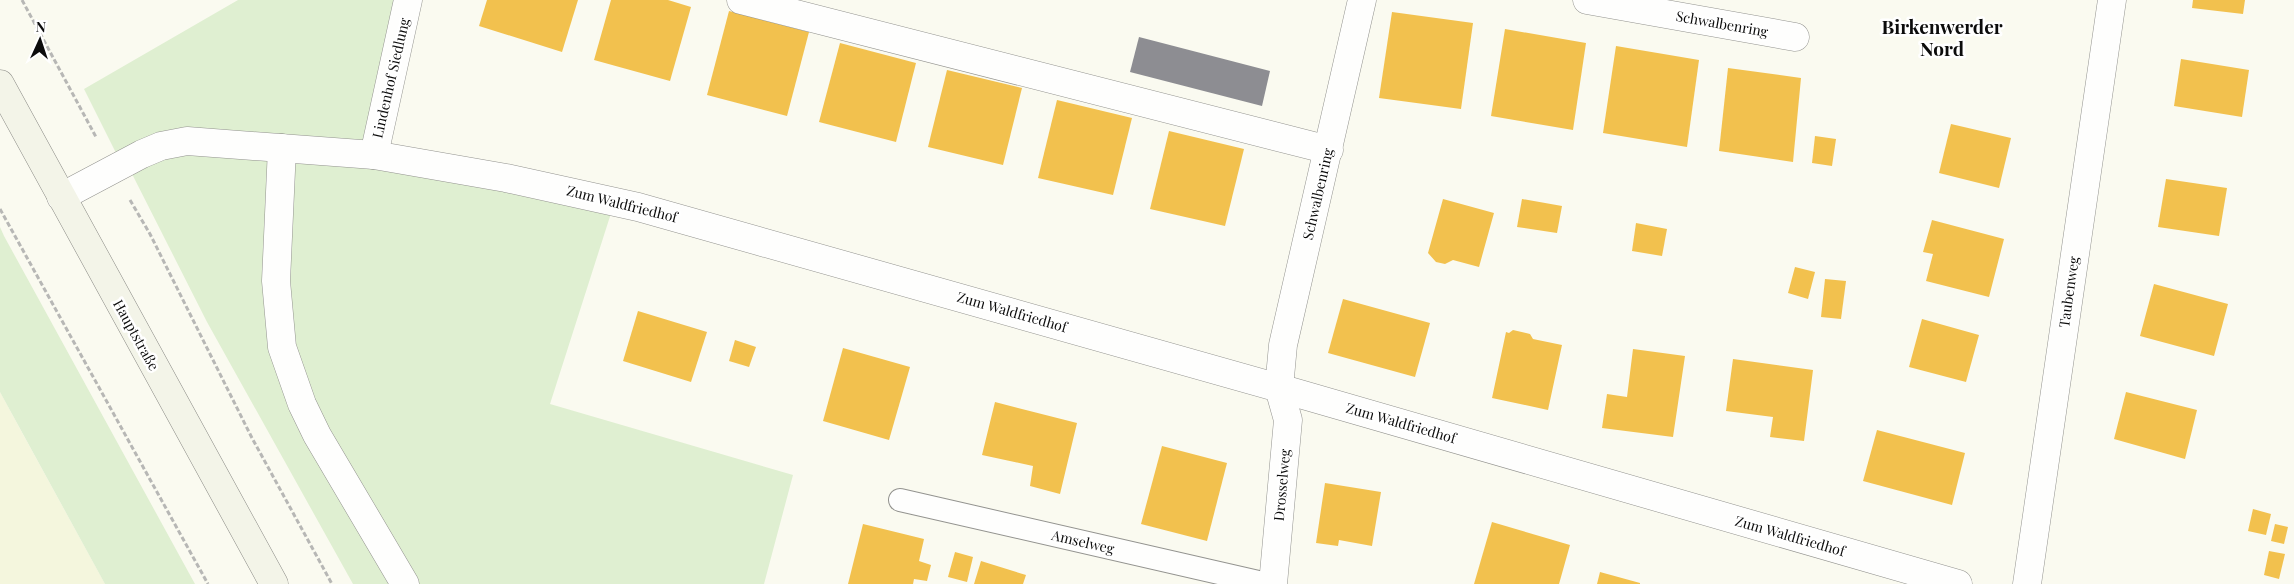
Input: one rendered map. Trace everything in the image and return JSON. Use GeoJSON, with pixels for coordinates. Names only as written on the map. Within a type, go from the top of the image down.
{"type":"FeatureCollection","features":[{"type":"Feature","properties":{"kind":"main road","name":"Hauptstraße"},"geometry":{"type":"LineString","coordinates":[[0,84],[274,584]]}},
{"type":"Feature","properties":{"kind":"street","name":"Lindenhof Siedlung"},"geometry":{"type":"LineString","coordinates":[[374,155],[408,0]]}},
{"type":"Feature","properties":{"kind":"street"},"geometry":{"type":"LineString","coordinates":[[741,0],[1328,150]]}},
{"type":"Feature","properties":{"kind":"street","name":"Schwalbenring"},"geometry":{"type":"LineString","coordinates":[[1279,388],[1283,345],[1362,0]]}},
{"type":"Feature","properties":{"kind":"street","name":"Schwalbenring"},"geometry":{"type":"LineString","coordinates":[[1588,0],[1795,37]]}},
{"type":"Feature","properties":{"kind":"street","name":"Taubenweg"},"geometry":{"type":"LineString","coordinates":[[2027,584],[2112,0]]}},
{"type":"Feature","properties":{"kind":"street","name":"Zum Waldfriedhof"},"geometry":{"type":"LineString","coordinates":[[61,197],[162,146],[187,141],[374,155],[506,178],[638,207],[1279,388],[1958,584]]}},
{"type":"Feature","properties":{"kind":"street"},"geometry":{"type":"LineString","coordinates":[[282,148],[276,281],[282,347],[302,404],[317,435],[405,584]]}},
{"type":"Feature","properties":{"kind":"street","name":"Drosselweg"},"geometry":{"type":"LineString","coordinates":[[1273,584],[1288,420],[1279,388]]}},
{"type":"Feature","properties":{"kind":"lane","name":"Amselweg"},"geometry":{"type":"LineString","coordinates":[[900,500],[1266,584]]}},
{"type":"Feature","properties":{"kind":"path"},"geometry":{"type":"LineString","coordinates":[[22,0],[64,76]]}},
{"type":"Feature","properties":{"kind":"path"},"geometry":{"type":"LineString","coordinates":[[0,208],[208,584]]}},
{"type":"Feature","properties":{"kind":"path"},"geometry":{"type":"LineString","coordinates":[[150,234],[252,438],[332,584]]}},
{"type":"Feature","properties":{"kind":"green space"},"geometry":{"type":"Polygon","coordinates":[[[238,0],[404,0],[371,152],[283,144],[120,161],[84,89],[238,0]]]}},
{"type":"Feature","properties":{"kind":"green space"},"geometry":{"type":"Polygon","coordinates":[[[162,152],[276,154],[272,322],[398,584],[353,584],[207,322],[129,168],[162,152]]]}},
{"type":"Feature","properties":{"kind":"green space"},"geometry":{"type":"Polygon","coordinates":[[[286,155],[613,207],[550,404],[793,475],[764,584],[411,584],[322,433],[288,344],[286,155]]]}},
{"type":"Feature","properties":{"kind":"green space"},"geometry":{"type":"Polygon","coordinates":[[[0,227],[195,584],[105,584],[0,392],[0,227]]]}},
{"type":"Feature","properties":{"kind":"green space"},"geometry":{"type":"Polygon","coordinates":[[[0,392],[20,429],[105,584],[0,584],[0,392]]]}},
{"type":"Feature","properties":{"kind":"building: Wohnen"},"geometry":{"type":"Polygon","coordinates":[[[487,0],[578,0],[562,52],[479,26],[487,0]]]}},
{"type":"Feature","properties":{"kind":"building: Wohnen"},"geometry":{"type":"Polygon","coordinates":[[[611,0],[668,0],[691,7],[670,81],[594,60],[611,0]]]}},
{"type":"Feature","properties":{"kind":"building: Wohnen"},"geometry":{"type":"Polygon","coordinates":[[[2193,0],[2245,0],[2243,14],[2192,8],[2193,0]]]}},
{"type":"Feature","properties":{"kind":"building: Wohnen"},"geometry":{"type":"Polygon","coordinates":[[[729,11],[809,32],[787,116],[707,95],[729,11]]]}},
{"type":"Feature","properties":{"kind":"building: Wohnen"},"geometry":{"type":"Polygon","coordinates":[[[1392,12],[1473,23],[1461,109],[1379,98],[1392,12]]]}},
{"type":"Feature","properties":{"kind":"building: Wohnen"},"geometry":{"type":"Polygon","coordinates":[[[1505,29],[1586,43],[1573,130],[1491,116],[1505,29]]]}},
{"type":"Feature","properties":{"kind":"building: Wohnen"},"geometry":{"type":"Polygon","coordinates":[[[840,43],[916,63],[896,142],[819,122],[840,43]]]}},
{"type":"Feature","properties":{"kind":"building: Wohnen"},"geometry":{"type":"Polygon","coordinates":[[[1616,46],[1699,60],[1687,147],[1603,133],[1616,46]]]}},
{"type":"Feature","properties":{"kind":"building: Wohnen"},"geometry":{"type":"Polygon","coordinates":[[[2181,59],[2249,70],[2242,117],[2174,106],[2181,59]]]}},
{"type":"Feature","properties":{"kind":"building: Wohnen"},"geometry":{"type":"Polygon","coordinates":[[[1728,68],[1801,78],[1793,162],[1719,151],[1728,68]]]}},
{"type":"Feature","properties":{"kind":"building: Wohnen"},"geometry":{"type":"Polygon","coordinates":[[[947,70],[1022,88],[1003,165],[928,147],[947,70]]]}},
{"type":"Feature","properties":{"kind":"building: Wohnen"},"geometry":{"type":"Polygon","coordinates":[[[1057,100],[1132,118],[1113,195],[1038,178],[1057,100]]]}},
{"type":"Feature","properties":{"kind":"building: Wohnen"},"geometry":{"type":"Polygon","coordinates":[[[1951,124],[2011,138],[1999,188],[1939,173],[1951,124]]]}},
{"type":"Feature","properties":{"kind":"building: Wohnen"},"geometry":{"type":"Polygon","coordinates":[[[1169,131],[1244,149],[1225,226],[1150,209],[1169,131]]]}},
{"type":"Feature","properties":{"kind":"building: Wohnen"},"geometry":{"type":"Polygon","coordinates":[[[1815,136],[1836,139],[1832,166],[1812,163],[1815,136]]]}},
{"type":"Feature","properties":{"kind":"building: Wohnen"},"geometry":{"type":"Polygon","coordinates":[[[2166,179],[2227,188],[2219,236],[2158,227],[2166,179]]]}},
{"type":"Feature","properties":{"kind":"building: Wohnen"},"geometry":{"type":"Polygon","coordinates":[[[1443,199],[1494,213],[1479,267],[1453,260],[1445,264],[1436,262],[1428,253],[1443,199]]]}},
{"type":"Feature","properties":{"kind":"building: Wohnen"},"geometry":{"type":"Polygon","coordinates":[[[1522,199],[1562,206],[1557,233],[1517,227],[1522,199]]]}},
{"type":"Feature","properties":{"kind":"building: Wohnen"},"geometry":{"type":"Polygon","coordinates":[[[1932,220],[2004,239],[1989,297],[1926,281],[1933,254],[1923,252],[1932,220]]]}},
{"type":"Feature","properties":{"kind":"building: Wohnen"},"geometry":{"type":"Polygon","coordinates":[[[1636,223],[1667,229],[1662,256],[1632,251],[1636,223]]]}},
{"type":"Feature","properties":{"kind":"building: Wohnen"},"geometry":{"type":"Polygon","coordinates":[[[1795,267],[1815,272],[1808,299],[1788,293],[1795,267]]]}},
{"type":"Feature","properties":{"kind":"building: Wohnen"},"geometry":{"type":"Polygon","coordinates":[[[1825,279],[1846,281],[1841,319],[1821,317],[1825,279]]]}},
{"type":"Feature","properties":{"kind":"building: Wohnen"},"geometry":{"type":"Polygon","coordinates":[[[2154,284],[2228,304],[2214,356],[2140,336],[2154,284]]]}},
{"type":"Feature","properties":{"kind":"building: Wohnen"},"geometry":{"type":"Polygon","coordinates":[[[1343,299],[1430,323],[1415,377],[1328,353],[1343,299]]]}},
{"type":"Feature","properties":{"kind":"building: Wohnen"},"geometry":{"type":"Polygon","coordinates":[[[638,311],[707,332],[691,382],[623,361],[638,311]]]}},
{"type":"Feature","properties":{"kind":"building: Wohnen"},"geometry":{"type":"Polygon","coordinates":[[[1922,319],[1979,335],[1966,382],[1909,367],[1922,319]]]}},
{"type":"Feature","properties":{"kind":"building: Wohnen"},"geometry":{"type":"Polygon","coordinates":[[[1513,330],[1530,334],[1533,339],[1562,345],[1548,410],[1492,398],[1506,332],[1509,333],[1513,330]]]}},
{"type":"Feature","properties":{"kind":"building: Wohnen"},"geometry":{"type":"Polygon","coordinates":[[[735,340],[756,347],[749,367],[729,361],[735,340]]]}},
{"type":"Feature","properties":{"kind":"building: Wohnen"},"geometry":{"type":"Polygon","coordinates":[[[843,348],[910,367],[889,440],[823,421],[843,348]]]}},
{"type":"Feature","properties":{"kind":"building: Wohnen"},"geometry":{"type":"Polygon","coordinates":[[[1633,349],[1685,356],[1673,437],[1602,428],[1607,394],[1627,397],[1633,349]]]}},
{"type":"Feature","properties":{"kind":"building: Wohnen"},"geometry":{"type":"Polygon","coordinates":[[[1733,359],[1813,370],[1804,441],[1770,437],[1773,417],[1726,411],[1733,359]]]}},
{"type":"Feature","properties":{"kind":"building: Wohnen"},"geometry":{"type":"Polygon","coordinates":[[[2126,392],[2197,410],[2185,459],[2114,439],[2126,392]]]}},
{"type":"Feature","properties":{"kind":"building: Wohnen"},"geometry":{"type":"Polygon","coordinates":[[[995,402],[1077,423],[1060,494],[1030,486],[1033,466],[982,455],[995,402]]]}},
{"type":"Feature","properties":{"kind":"building: Wohnen"},"geometry":{"type":"Polygon","coordinates":[[[1877,430],[1965,453],[1952,505],[1863,481],[1877,430]]]}},
{"type":"Feature","properties":{"kind":"building: Wohnen"},"geometry":{"type":"Polygon","coordinates":[[[1162,446],[1227,463],[1207,541],[1141,524],[1162,446]]]}},
{"type":"Feature","properties":{"kind":"building: Wohnen"},"geometry":{"type":"Polygon","coordinates":[[[1325,483],[1381,492],[1372,546],[1339,540],[1338,546],[1316,543],[1325,483]]]}},
{"type":"Feature","properties":{"kind":"building: Wohnen"},"geometry":{"type":"Polygon","coordinates":[[[2253,509],[2271,514],[2266,535],[2248,531],[2253,509]]]}},
{"type":"Feature","properties":{"kind":"building: Wohnen"},"geometry":{"type":"Polygon","coordinates":[[[1492,522],[1570,545],[1559,584],[1474,584],[1492,522]]]}},
{"type":"Feature","properties":{"kind":"building: Wohnen"},"geometry":{"type":"Polygon","coordinates":[[[863,524],[924,539],[919,561],[931,565],[927,581],[914,579],[913,584],[848,584],[863,524]]]}},
{"type":"Feature","properties":{"kind":"building: Wohnen"},"geometry":{"type":"Polygon","coordinates":[[[2275,524],[2288,527],[2284,544],[2271,541],[2275,524]]]}},
{"type":"Feature","properties":{"kind":"building: Wohnen"},"geometry":{"type":"Polygon","coordinates":[[[2269,551],[2285,554],[2279,579],[2264,575],[2269,551]]]}},
{"type":"Feature","properties":{"kind":"building: Wohnen"},"geometry":{"type":"Polygon","coordinates":[[[955,552],[973,557],[967,582],[948,577],[955,552]]]}},
{"type":"Feature","properties":{"kind":"building: Wohnen"},"geometry":{"type":"Polygon","coordinates":[[[981,561],[1026,575],[1023,584],[974,584],[981,561]]]}},
{"type":"Feature","properties":{"kind":"building: Wohnen"},"geometry":{"type":"Polygon","coordinates":[[[1600,572],[1640,583],[1640,584],[1597,584],[1600,572]]]}},
{"type":"Feature","properties":{"kind":"building: Industrie"},"geometry":{"type":"Polygon","coordinates":[[[1139,37],[1270,71],[1262,106],[1130,72],[1139,37]]]}},
{"type":"Feature","properties":{"kind":"district","name":"Birkenwerder Nord"},"geometry":{"type":"Point","coordinates":[1942,38]}}]}
